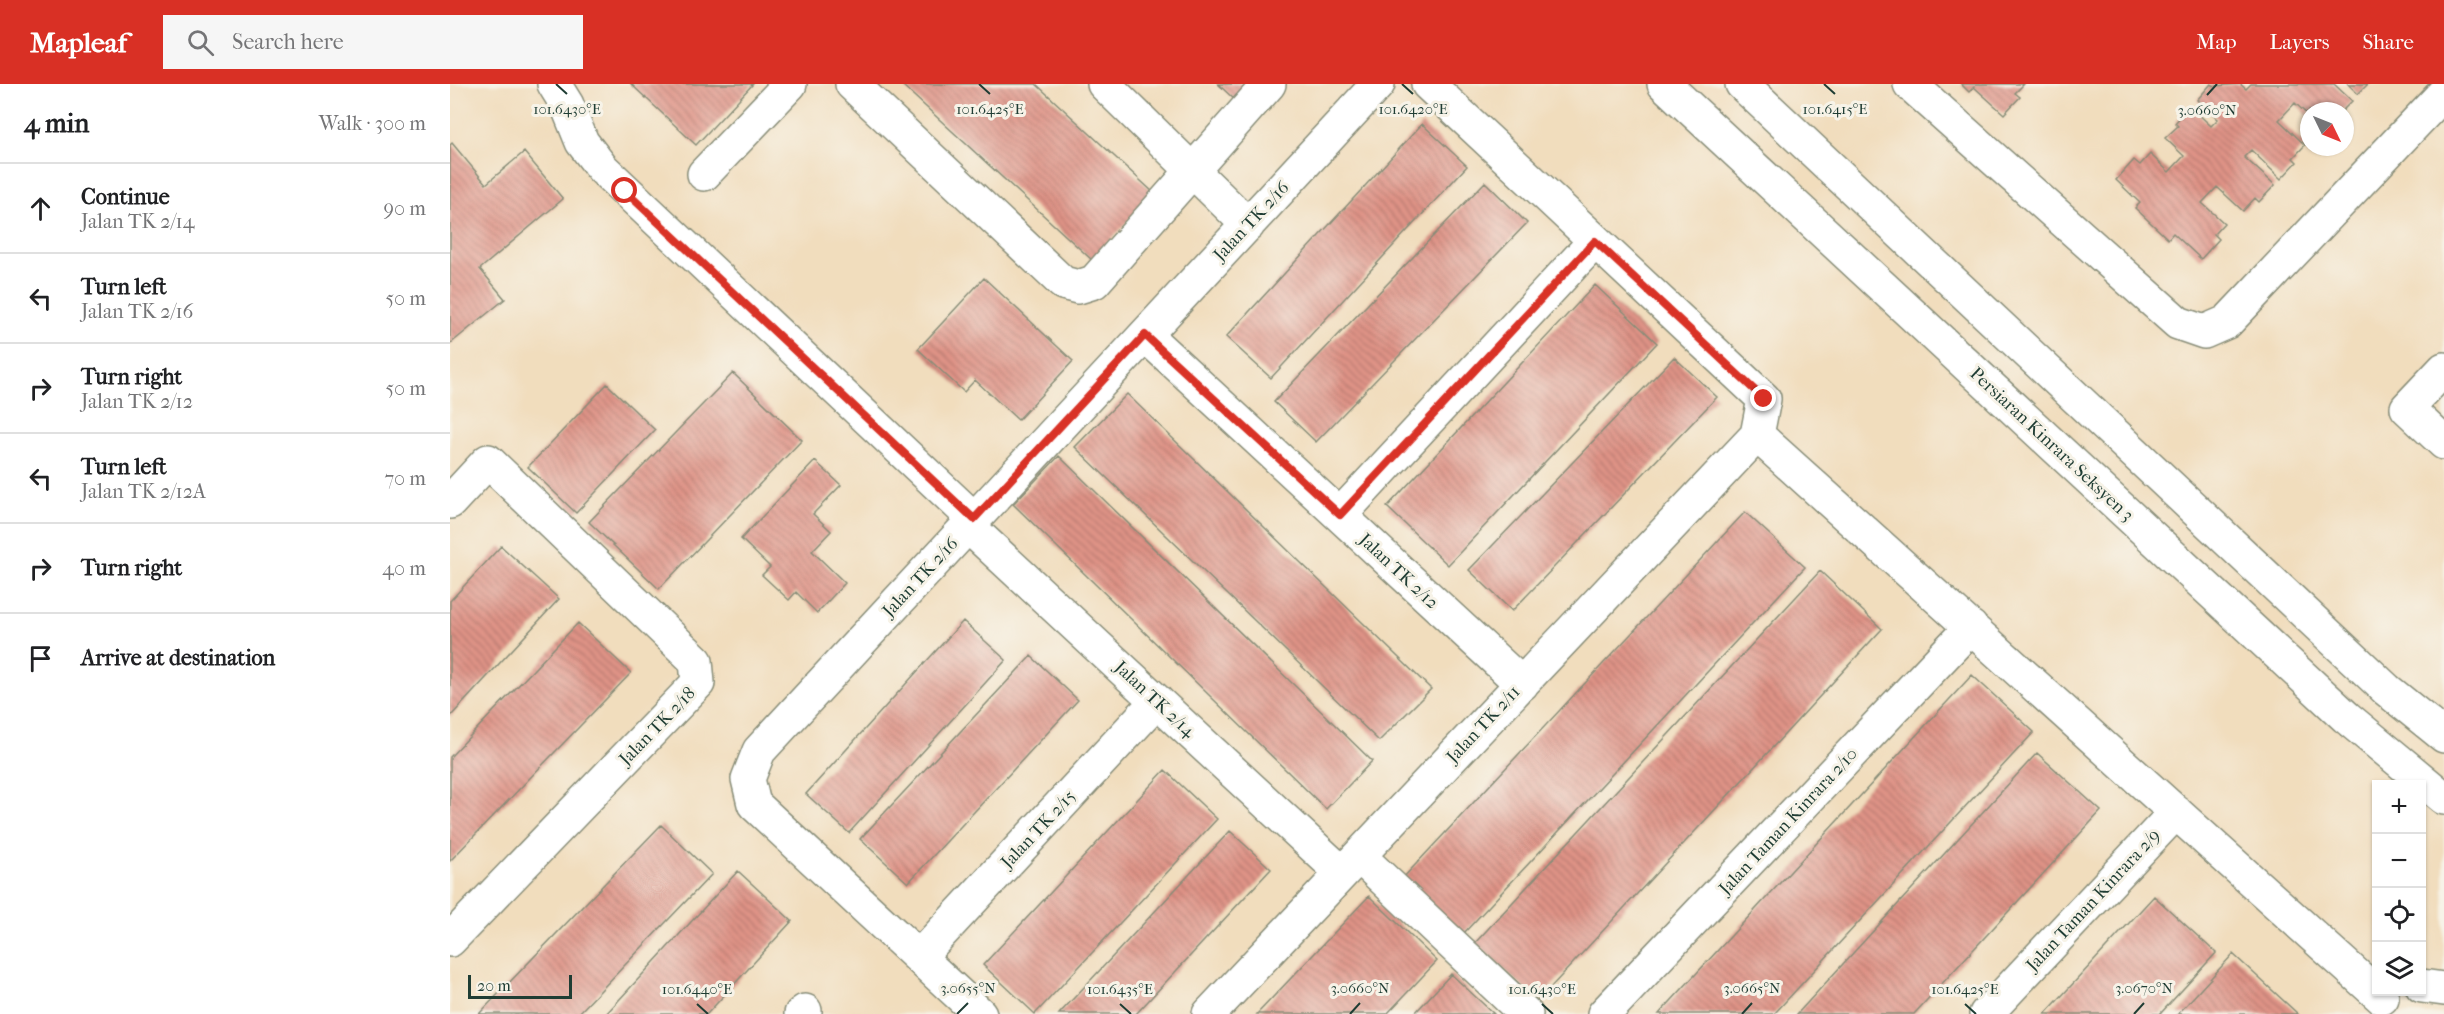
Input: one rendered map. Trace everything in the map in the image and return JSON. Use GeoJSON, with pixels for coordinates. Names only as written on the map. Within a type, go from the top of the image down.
{"type":"FeatureCollection","features":[{"type":"Feature","properties":{"kind":"street","name":"Jalan TK 2/14"},"geometry":{"type":"LineString","coordinates":[[554,84],[567,105],[582,142],[602,168],[1157,701],[1526,1014]]}},
{"type":"Feature","properties":{"kind":"street"},"geometry":{"type":"LineString","coordinates":[[704,174],[790,84]]}},
{"type":"Feature","properties":{"kind":"street"},"geometry":{"type":"LineString","coordinates":[[852,84],[1063,283],[1078,287],[1094,282],[1269,84]]}},
{"type":"Feature","properties":{"kind":"street"},"geometry":{"type":"LineString","coordinates":[[1104,84],[1248,225]]}},
{"type":"Feature","properties":{"kind":"street","name":"Jalan TK 2/16"},"geometry":{"type":"LineString","coordinates":[[980,1014],[754,804],[748,779],[759,751],[1378,84]]}},
{"type":"Feature","properties":{"kind":"street"},"geometry":{"type":"LineString","coordinates":[[1428,84],[1764,399],[1757,435],[2384,1001]]}},
{"type":"Feature","properties":{"kind":"street","name":"Persiaran Kinrara Seksyen 3"},"geometry":{"type":"LineString","coordinates":[[1664,84],[2346,717],[2444,798]]}},
{"type":"Feature","properties":{"kind":"street"},"geometry":{"type":"LineString","coordinates":[[1742,84],[2387,690],[2444,735]]}},
{"type":"Feature","properties":{"kind":"street"},"geometry":{"type":"LineString","coordinates":[[1910,84],[2178,323],[2204,332],[2227,322],[2444,93]]}},
{"type":"Feature","properties":{"kind":"street"},"geometry":{"type":"LineString","coordinates":[[1340,515],[1595,241]]}},
{"type":"Feature","properties":{"kind":"street","name":"Jalan TK 2/12"},"geometry":{"type":"LineString","coordinates":[[1145,335],[1522,684]]}},
{"type":"Feature","properties":{"kind":"street"},"geometry":{"type":"LineString","coordinates":[[2444,369],[2407,408],[2444,443]]}},
{"type":"Feature","properties":{"kind":"street","name":"Jalan TK 2/11"},"geometry":{"type":"LineString","coordinates":[[1209,1014],[1757,435]]}},
{"type":"Feature","properties":{"kind":"street","name":"Jalan TK 2/18"},"geometry":{"type":"LineString","coordinates":[[450,502],[488,461],[696,661],[698,683],[450,940]]}},
{"type":"Feature","properties":{"kind":"street","name":"Jalan Taman Kinrara 2/10"},"geometry":{"type":"LineString","coordinates":[[1604,1014],[1971,627]]}},
{"type":"Feature","properties":{"kind":"street","name":"Jalan TK 2/15"},"geometry":{"type":"LineString","coordinates":[[919,957],[1157,701]]}},
{"type":"Feature","properties":{"kind":"street","name":"Jalan Taman Kinrara 2/9"},"geometry":{"type":"LineString","coordinates":[[1986,1014],[2176,813]]}},
{"type":"Feature","properties":{"kind":"street"},"geometry":{"type":"LineString","coordinates":[[2426,987],[2444,989]]}},
{"type":"Feature","properties":{"kind":"building"},"geometry":{"type":"Polygon","coordinates":[[[631,84],[753,84],[696,145],[631,84]]]}},
{"type":"Feature","properties":{"kind":"building"},"geometry":{"type":"Polygon","coordinates":[[[901,84],[1036,84],[1154,193],[1092,260],[901,84]]]}},
{"type":"Feature","properties":{"kind":"building"},"geometry":{"type":"Polygon","coordinates":[[[1218,84],[1252,84],[1236,101],[1218,84]]]}},
{"type":"Feature","properties":{"kind":"building"},"geometry":{"type":"Polygon","coordinates":[[[1961,84],[2024,84],[2015,93],[2020,97],[2004,114],[1974,87],[1969,92],[1961,84]]]}},
{"type":"Feature","properties":{"kind":"building"},"geometry":{"type":"Polygon","coordinates":[[[2211,84],[2215,86],[2240,84],[2246,89],[2251,84],[2334,84],[2352,101],[2300,102],[2300,108],[2295,103],[2279,120],[2300,140],[2300,150],[2293,158],[2297,162],[2281,179],[2251,150],[2244,157],[2275,185],[2259,202],[2255,198],[2243,211],[2217,187],[2202,203],[2224,223],[2214,234],[2219,239],[2201,259],[2173,233],[2168,239],[2135,208],[2140,203],[2116,180],[2134,160],[2140,165],[2150,154],[2169,172],[2184,156],[2165,138],[2178,126],[2175,123],[2190,106],[2211,126],[2218,119],[2197,100],[2211,84]]]}},
{"type":"Feature","properties":{"kind":"building"},"geometry":{"type":"Polygon","coordinates":[[[2348,84],[2368,84],[2358,94],[2348,84]]]}},
{"type":"Feature","properties":{"kind":"building"},"geometry":{"type":"Polygon","coordinates":[[[1422,124],[1467,166],[1271,378],[1226,337],[1422,124]]]}},
{"type":"Feature","properties":{"kind":"building"},"geometry":{"type":"Polygon","coordinates":[[[452,143],[486,184],[524,152],[563,199],[480,269],[505,299],[450,344],[450,145],[452,143]]]}},
{"type":"Feature","properties":{"kind":"building"},"geometry":{"type":"Polygon","coordinates":[[[1485,182],[1527,223],[1316,442],[1274,402],[1485,182]]]}},
{"type":"Feature","properties":{"kind":"building"},"geometry":{"type":"Polygon","coordinates":[[[984,278],[1073,361],[1018,420],[975,380],[964,392],[918,349],[984,278]]]}},
{"type":"Feature","properties":{"kind":"building"},"geometry":{"type":"Polygon","coordinates":[[[1595,285],[1657,343],[1448,565],[1387,507],[1595,285]]]}},
{"type":"Feature","properties":{"kind":"building"},"geometry":{"type":"Polygon","coordinates":[[[1674,357],[1717,397],[1512,611],[1469,570],[1674,357]]]}},
{"type":"Feature","properties":{"kind":"building"},"geometry":{"type":"Polygon","coordinates":[[[733,373],[802,440],[659,589],[589,522],[733,373]]]}},
{"type":"Feature","properties":{"kind":"building"},"geometry":{"type":"Polygon","coordinates":[[[607,384],[655,430],[576,513],[528,467],[607,384]]]}},
{"type":"Feature","properties":{"kind":"building"},"geometry":{"type":"Polygon","coordinates":[[[1127,394],[1431,689],[1379,741],[1075,447],[1127,394]]]}},
{"type":"Feature","properties":{"kind":"building"},"geometry":{"type":"Polygon","coordinates":[[[1059,456],[1372,761],[1326,809],[1013,504],[1059,456]]]}},
{"type":"Feature","properties":{"kind":"building"},"geometry":{"type":"Polygon","coordinates":[[[815,461],[841,485],[813,514],[831,531],[812,551],[845,583],[817,613],[796,592],[789,600],[762,575],[770,567],[741,539],[815,461]]]}},
{"type":"Feature","properties":{"kind":"building"},"geometry":{"type":"Polygon","coordinates":[[[1745,512],[1805,567],[1463,934],[1403,878],[1745,512]]]}},
{"type":"Feature","properties":{"kind":"building"},"geometry":{"type":"Polygon","coordinates":[[[501,546],[559,599],[450,717],[450,601],[501,546]]]}},
{"type":"Feature","properties":{"kind":"building"},"geometry":{"type":"Polygon","coordinates":[[[1820,571],[1882,629],[1538,1001],[1475,943],[1820,571]]]}},
{"type":"Feature","properties":{"kind":"building"},"geometry":{"type":"Polygon","coordinates":[[[963,621],[1006,660],[849,833],[806,794],[963,621]]]}},
{"type":"Feature","properties":{"kind":"building"},"geometry":{"type":"Polygon","coordinates":[[[578,623],[631,673],[450,861],[450,757],[578,623]]]}},
{"type":"Feature","properties":{"kind":"building"},"geometry":{"type":"Polygon","coordinates":[[[1031,656],[1078,700],[908,883],[860,839],[1031,656]]]}},
{"type":"Feature","properties":{"kind":"building"},"geometry":{"type":"Polygon","coordinates":[[[1972,675],[2034,732],[1774,1014],[1659,1014],[1972,675]]]}},
{"type":"Feature","properties":{"kind":"building"},"geometry":{"type":"Polygon","coordinates":[[[2037,753],[2101,811],[1914,1014],[1797,1014],[2037,753]]]}},
{"type":"Feature","properties":{"kind":"building"},"geometry":{"type":"Polygon","coordinates":[[[1165,770],[1217,819],[1035,1014],[983,965],[1165,770]]]}},
{"type":"Feature","properties":{"kind":"building"},"geometry":{"type":"Polygon","coordinates":[[[661,825],[712,874],[578,1014],[479,1014],[661,825]]]}},
{"type":"Feature","properties":{"kind":"building"},"geometry":{"type":"Polygon","coordinates":[[[1230,831],[1271,869],[1136,1014],[1059,1014],[1230,831]]]}},
{"type":"Feature","properties":{"kind":"building"},"geometry":{"type":"Polygon","coordinates":[[[738,871],[792,921],[707,1014],[606,1014],[738,871]]]}},
{"type":"Feature","properties":{"kind":"building"},"geometry":{"type":"Polygon","coordinates":[[[1369,896],[1437,961],[1387,1014],[1257,1014],[1369,896]]]}},
{"type":"Feature","properties":{"kind":"building"},"geometry":{"type":"Polygon","coordinates":[[[2154,896],[2216,953],[2160,1014],[2045,1014],[2154,896]]]}},
{"type":"Feature","properties":{"kind":"building"},"geometry":{"type":"Polygon","coordinates":[[[2233,954],[2298,1014],[2178,1014],[2233,954]]]}},
{"type":"Feature","properties":{"kind":"building"},"geometry":{"type":"Polygon","coordinates":[[[1451,974],[1494,1014],[1414,1014],[1451,974]]]}},
{"type":"Feature","properties":{"kind":"route"},"geometry":{"type":"LineString","coordinates":[[625,191],[974,519],[1145,335],[1340,515],[1595,241],[1764,399]]}}]}
